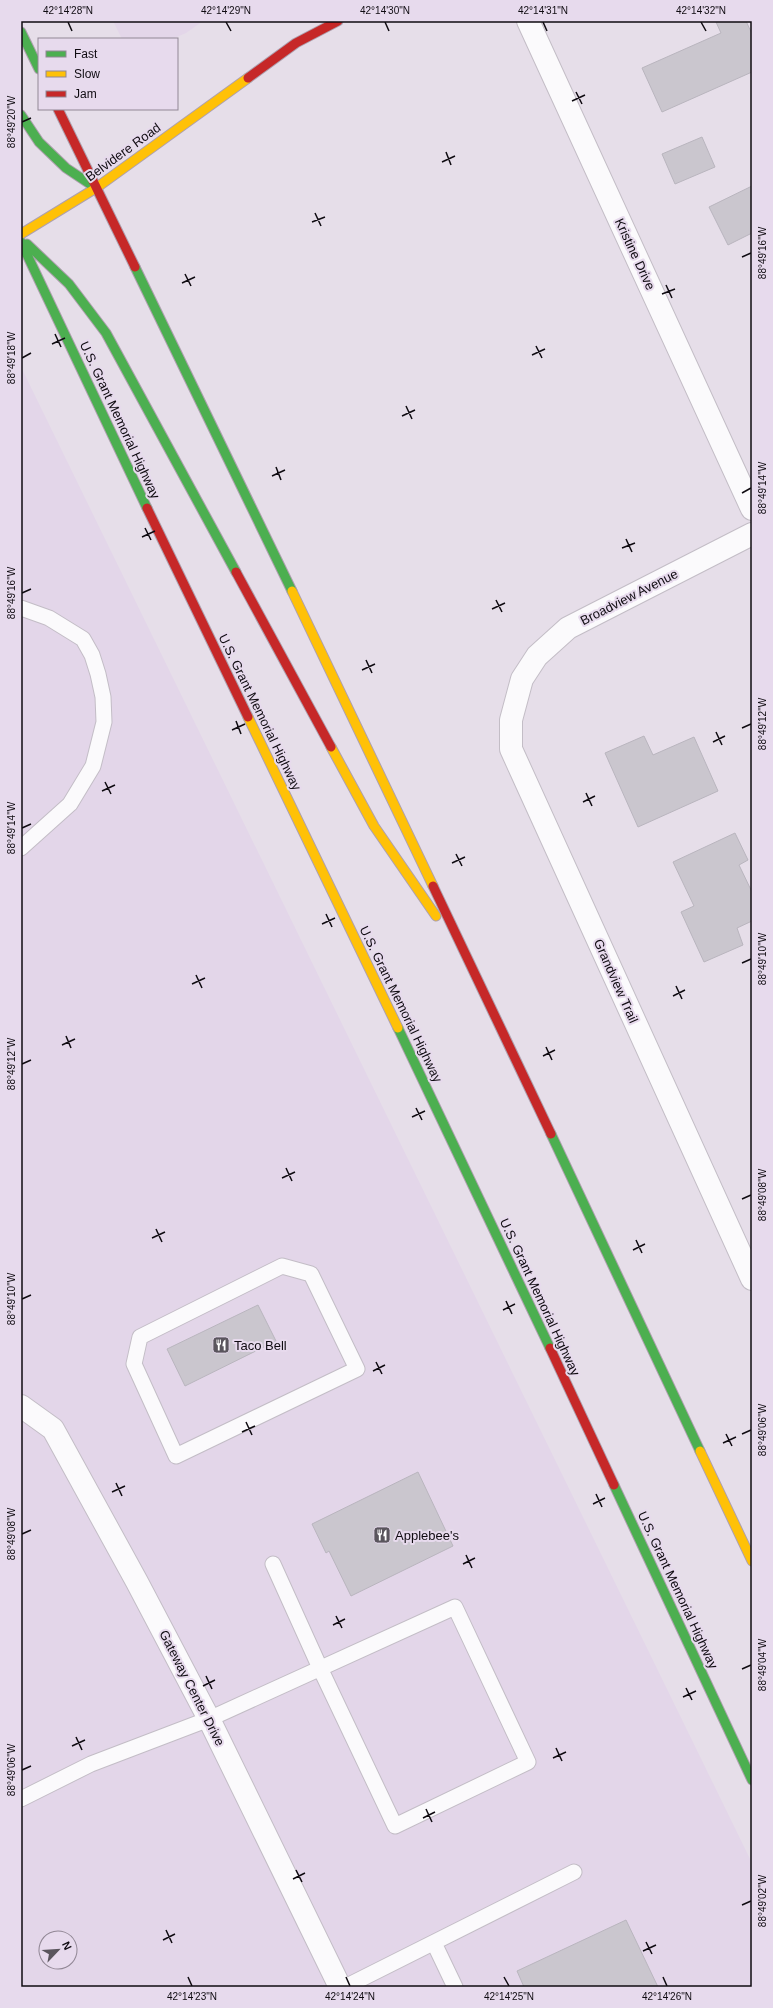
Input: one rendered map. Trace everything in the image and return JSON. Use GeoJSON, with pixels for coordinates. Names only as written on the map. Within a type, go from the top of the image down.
{"type":"FeatureCollection","features":[{"type":"Feature","properties":{"kind":"main road","name":"Belvidere Road"},"geometry":{"type":"LineString","coordinates":[[21,234],[96,188],[296,43],[338,21]]}},
{"type":"Feature","properties":{"kind":"main road"},"geometry":{"type":"LineString","coordinates":[[21,32],[38,67]]}},
{"type":"Feature","properties":{"kind":"main road"},"geometry":{"type":"LineString","coordinates":[[58,110],[233,468],[476,975],[752,1561]]}},
{"type":"Feature","properties":{"kind":"main road"},"geometry":{"type":"LineString","coordinates":[[21,115],[39,142],[66,168],[96,188]]}},
{"type":"Feature","properties":{"kind":"main road"},"geometry":{"type":"LineString","coordinates":[[21,238],[69,284],[106,333],[374,826],[476,975]]}},
{"type":"Feature","properties":{"kind":"main road","name":"U.S. Grant Memorial Highway"},"geometry":{"type":"LineString","coordinates":[[21,242],[131,475],[472,1181],[752,1780]]}},
{"type":"Feature","properties":{"kind":"street","name":"Kristine Drive"},"geometry":{"type":"LineString","coordinates":[[528,21],[752,509]]}},
{"type":"Feature","properties":{"kind":"street","name":"Broadview Avenue"},"geometry":{"type":"LineString","coordinates":[[522,679],[537,656],[568,628],[752,534]]}},
{"type":"Feature","properties":{"kind":"street","name":"Grandview Trail"},"geometry":{"type":"LineString","coordinates":[[522,679],[511,720],[511,749],[752,1279]]}},
{"type":"Feature","properties":{"kind":"street","name":"Gateway Center Drive"},"geometry":{"type":"LineString","coordinates":[[21,1406],[53,1429],[137,1582],[209,1719],[340,1987]]}},
{"type":"Feature","properties":{"kind":"lane"},"geometry":{"type":"LineString","coordinates":[[21,608],[49,618],[83,639],[92,655],[98,674],[103,697],[104,722],[93,766],[70,804],[23,844]]}},
{"type":"Feature","properties":{"kind":"lane"},"geometry":{"type":"LineString","coordinates":[[282,1266],[311,1274],[357,1369],[176,1456],[134,1364],[140,1337],[282,1266]]}},
{"type":"Feature","properties":{"kind":"lane"},"geometry":{"type":"LineString","coordinates":[[21,1799],[91,1764],[209,1719],[320,1668],[455,1607],[528,1762],[395,1826],[320,1668],[273,1564]]}},
{"type":"Feature","properties":{"kind":"lane"},"geometry":{"type":"LineString","coordinates":[[345,1987],[574,1872]]}},
{"type":"Feature","properties":{"kind":"lane"},"geometry":{"type":"LineString","coordinates":[[434,1943],[455,1987]]}},
{"type":"Feature","properties":{"kind":"shaded area"},"geometry":{"type":"Polygon","coordinates":[[[113,21],[203,21],[186,33],[174,38],[122,38],[113,21]]]}},
{"type":"Feature","properties":{"kind":"shaded area"},"geometry":{"type":"Polygon","coordinates":[[[21,367],[752,1863],[752,1987],[21,1987],[21,367]]]}},
{"type":"Feature","properties":{"kind":"building"},"geometry":{"type":"Polygon","coordinates":[[[746,21],[752,34],[752,72],[662,112],[642,68],[721,33],[716,22],[746,21]]]}},
{"type":"Feature","properties":{"kind":"building"},"geometry":{"type":"Polygon","coordinates":[[[702,137],[715,167],[675,184],[662,154],[702,137]]]}},
{"type":"Feature","properties":{"kind":"building"},"geometry":{"type":"Polygon","coordinates":[[[752,186],[752,233],[728,245],[709,207],[752,186]]]}},
{"type":"Feature","properties":{"kind":"building"},"geometry":{"type":"Polygon","coordinates":[[[644,736],[653,755],[694,737],[718,791],[638,827],[605,753],[644,736]]]}},
{"type":"Feature","properties":{"kind":"building"},"geometry":{"type":"Polygon","coordinates":[[[735,833],[748,860],[739,865],[752,892],[752,921],[737,928],[743,945],[704,962],[681,912],[694,906],[673,862],[735,833]]]}},
{"type":"Feature","properties":{"kind":"building","name":"Taco Bell"},"geometry":{"type":"Polygon","coordinates":[[[258,1305],[276,1341],[185,1386],[167,1349],[258,1305]]]}},
{"type":"Feature","properties":{"kind":"building","name":"Applebee's"},"geometry":{"type":"Polygon","coordinates":[[[418,1472],[453,1546],[351,1596],[329,1551],[326,1553],[312,1524],[418,1472]]]}},
{"type":"Feature","properties":{"kind":"building"},"geometry":{"type":"Polygon","coordinates":[[[626,1920],[658,1987],[524,1987],[517,1971],[626,1920]]]}},
{"type":"Feature","properties":{"kind":"traffic: fast"},"geometry":{"type":"LineString","coordinates":[[21,32],[38,67]]}},
{"type":"Feature","properties":{"kind":"traffic: fast"},"geometry":{"type":"LineString","coordinates":[[21,115],[39,142],[66,168],[96,188]]}},
{"type":"Feature","properties":{"kind":"traffic: fast"},"geometry":{"type":"LineString","coordinates":[[21,242],[147,508]]}},
{"type":"Feature","properties":{"kind":"traffic: fast"},"geometry":{"type":"LineString","coordinates":[[27,244],[69,284],[106,333],[236,572]]}},
{"type":"Feature","properties":{"kind":"traffic: fast"},"geometry":{"type":"LineString","coordinates":[[135,267],[292,591]]}},
{"type":"Feature","properties":{"kind":"traffic: fast"},"geometry":{"type":"LineString","coordinates":[[398,1028],[550,1348]]}},
{"type":"Feature","properties":{"kind":"traffic: fast"},"geometry":{"type":"LineString","coordinates":[[551,1134],[700,1451]]}},
{"type":"Feature","properties":{"kind":"traffic: fast"},"geometry":{"type":"LineString","coordinates":[[614,1485],[752,1780]]}},
{"type":"Feature","properties":{"kind":"traffic: slow"},"geometry":{"type":"LineString","coordinates":[[21,234],[96,188],[248,78]]}},
{"type":"Feature","properties":{"kind":"traffic: slow"},"geometry":{"type":"LineString","coordinates":[[292,591],[433,886]]}},
{"type":"Feature","properties":{"kind":"traffic: slow"},"geometry":{"type":"LineString","coordinates":[[248,717],[398,1028]]}},
{"type":"Feature","properties":{"kind":"traffic: slow"},"geometry":{"type":"LineString","coordinates":[[331,747],[374,826],[436,916]]}},
{"type":"Feature","properties":{"kind":"traffic: slow"},"geometry":{"type":"LineString","coordinates":[[700,1451],[752,1561]]}},
{"type":"Feature","properties":{"kind":"traffic: jam"},"geometry":{"type":"LineString","coordinates":[[248,78],[296,43],[338,21]]}},
{"type":"Feature","properties":{"kind":"traffic: jam"},"geometry":{"type":"LineString","coordinates":[[58,110],[135,267]]}},
{"type":"Feature","properties":{"kind":"traffic: jam"},"geometry":{"type":"LineString","coordinates":[[147,508],[248,717]]}},
{"type":"Feature","properties":{"kind":"traffic: jam"},"geometry":{"type":"LineString","coordinates":[[236,572],[331,747]]}},
{"type":"Feature","properties":{"kind":"traffic: jam"},"geometry":{"type":"LineString","coordinates":[[433,886],[551,1134]]}},
{"type":"Feature","properties":{"kind":"traffic: jam"},"geometry":{"type":"LineString","coordinates":[[550,1348],[614,1485]]}},
{"type":"Feature","properties":{"kind":"place","name":"Taco Bell"},"geometry":{"type":"Point","coordinates":[221,1345]}},
{"type":"Feature","properties":{"kind":"place","name":"Applebee's"},"geometry":{"type":"Point","coordinates":[382,1535]}}]}
